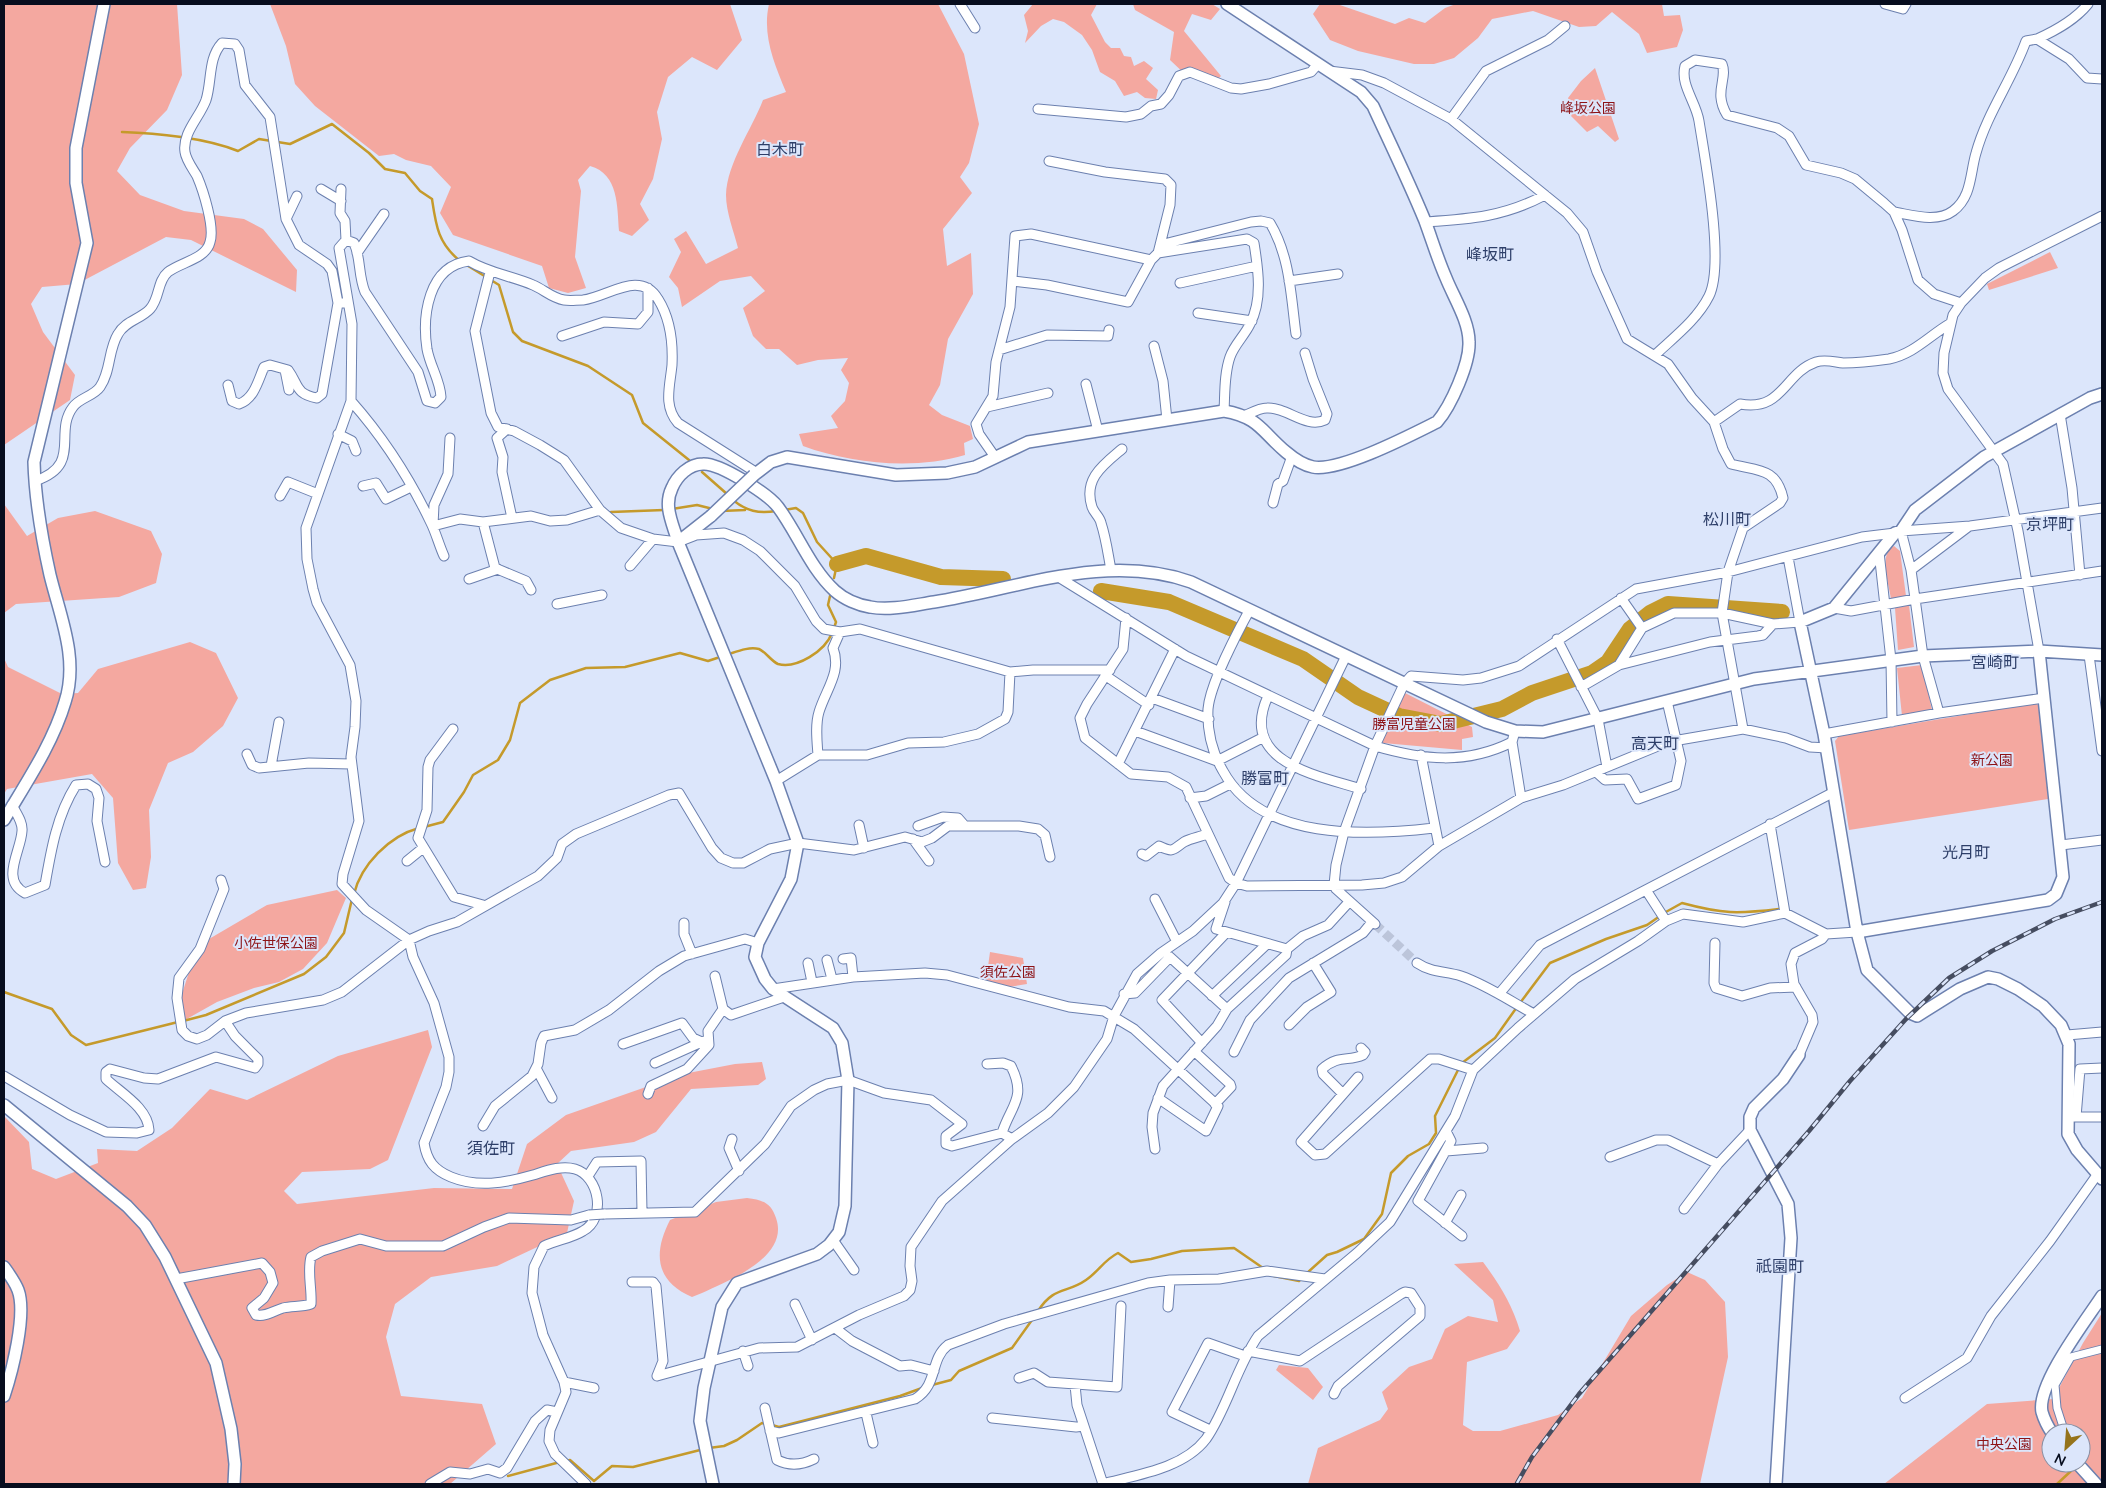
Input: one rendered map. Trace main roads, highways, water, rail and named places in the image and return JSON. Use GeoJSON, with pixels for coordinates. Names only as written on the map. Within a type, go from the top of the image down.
{"type":"FeatureCollection","features":[{"type":"Feature","properties":{"kind":"waterway"},"geometry":{"type":"LineString","coordinates":[[122,132],[181,137],[225,146],[238,151],[259,139],[290,144],[332,124],[369,153],[385,169],[405,173],[420,191],[432,199],[439,233],[447,248],[460,261]]}},
{"type":"Feature","properties":{"kind":"waterway"},"geometry":{"type":"LineString","coordinates":[[465,264],[499,285],[513,332],[522,341],[588,366],[632,395],[643,423],[689,460]]}},
{"type":"Feature","properties":{"kind":"waterway"},"geometry":{"type":"LineString","coordinates":[[702,472],[727,494]]}},
{"type":"Feature","properties":{"kind":"waterway"},"geometry":{"type":"LineString","coordinates":[[733,500],[753,511],[776,511]]}},
{"type":"Feature","properties":{"kind":"waterway"},"geometry":{"type":"LineString","coordinates":[[672,509],[697,505],[713,509]]}},
{"type":"Feature","properties":{"kind":"waterway"},"geometry":{"type":"LineString","coordinates":[[784,510],[796,508],[803,513],[817,542],[837,564],[834,578]]}},
{"type":"Feature","properties":{"kind":"waterway"},"geometry":{"type":"LineString","coordinates":[[611,512],[664,510]]}},
{"type":"Feature","properties":{"kind":"waterway"},"geometry":{"type":"LineString","coordinates":[[721,511],[745,510]]}},
{"type":"Feature","properties":{"kind":"waterway"},"geometry":{"type":"LineString","coordinates":[[837,564],[866,556],[941,577],[1003,579]]}},
{"type":"Feature","properties":{"kind":"waterway"},"geometry":{"type":"LineString","coordinates":[[1101,591],[1169,602],[1303,659],[1358,697],[1399,716],[1441,724],[1502,709],[1532,693],[1592,673],[1608,662],[1630,629],[1650,613],[1668,604],[1782,612]]}},
{"type":"Feature","properties":{"kind":"waterway"},"geometry":{"type":"LineString","coordinates":[[830,596],[828,605],[836,622],[834,628]]}},
{"type":"Feature","properties":{"kind":"waterway"},"geometry":{"type":"LineString","coordinates":[[732,653],[756,648],[778,664],[793,664],[817,652],[832,633]]}},
{"type":"Feature","properties":{"kind":"waterway"},"geometry":{"type":"LineString","coordinates":[[424,827],[443,822],[464,792],[473,775],[498,760],[510,740],[520,703],[550,680],[586,668],[625,667],[680,653],[708,661],[717,658]]}},
{"type":"Feature","properties":{"kind":"waterway"},"geometry":{"type":"LineString","coordinates":[[354,894],[363,873],[378,853],[397,838],[419,828]]}},
{"type":"Feature","properties":{"kind":"waterway"},"geometry":{"type":"LineString","coordinates":[[183,1021],[206,1015],[304,974],[326,957],[344,933],[352,899]]}},
{"type":"Feature","properties":{"kind":"waterway"},"geometry":{"type":"LineString","coordinates":[[1664,913],[1682,903],[1730,912],[1779,909]]}},
{"type":"Feature","properties":{"kind":"waterway"},"geometry":{"type":"LineString","coordinates":[[1520,1003],[1550,963],[1606,939],[1647,925],[1660,916]]}},
{"type":"Feature","properties":{"kind":"waterway"},"geometry":{"type":"LineString","coordinates":[[4,992],[52,1009],[71,1035],[86,1045],[178,1022]]}},
{"type":"Feature","properties":{"kind":"waterway"},"geometry":{"type":"LineString","coordinates":[[1462,1063],[1495,1038],[1517,1007]]}},
{"type":"Feature","properties":{"kind":"waterway"},"geometry":{"type":"LineString","coordinates":[[1307,1273],[1327,1255],[1364,1239],[1382,1214],[1391,1173],[1408,1156],[1429,1144],[1436,1133],[1435,1116],[1459,1068]]}},
{"type":"Feature","properties":{"kind":"waterway"},"geometry":{"type":"LineString","coordinates":[[1038,1311],[1049,1298],[1086,1280],[1118,1253],[1131,1262],[1182,1251],[1234,1248],[1263,1268]]}},
{"type":"Feature","properties":{"kind":"waterway"},"geometry":{"type":"LineString","coordinates":[[1274,1276],[1299,1281],[1302,1278]]}},
{"type":"Feature","properties":{"kind":"waterway"},"geometry":{"type":"LineString","coordinates":[[932,1385],[951,1380],[959,1371],[1012,1348],[1032,1320]]}},
{"type":"Feature","properties":{"kind":"waterway"},"geometry":{"type":"LineString","coordinates":[[772,1425],[779,1427],[900,1396],[922,1388]]}},
{"type":"Feature","properties":{"kind":"waterway"},"geometry":{"type":"LineString","coordinates":[[709,1448],[724,1446],[737,1440],[762,1423],[767,1424]]}},
{"type":"Feature","properties":{"kind":"waterway"},"geometry":{"type":"LineString","coordinates":[[565,1461],[570,1460],[594,1481],[612,1466],[633,1467],[704,1449]]}},
{"type":"Feature","properties":{"kind":"waterway"},"geometry":{"type":"LineString","coordinates":[[508,1476],[560,1462]]}},
{"type":"Feature","properties":{"kind":"waterway"},"geometry":{"type":"LineString","coordinates":[[2057,1484],[2069,1473]]}},
{"type":"Feature","properties":{"kind":"tunnel"},"geometry":{"type":"LineString","coordinates":[[1375,924],[1417,963]]}},
{"type":"Feature","properties":{"kind":"railway"},"geometry":{"type":"LineString","coordinates":[[1517,1483],[1532,1457],[1579,1394],[1906,1019],[1949,978],[1992,951],[2055,919],[2102,902]]}},
{"type":"Feature","properties":{"kind":"district","name":"白木町"},"geometry":{"type":"Point","coordinates":[780,148]}},
{"type":"Feature","properties":{"kind":"district","name":"峰坂町"},"geometry":{"type":"Point","coordinates":[1490,253]}},
{"type":"Feature","properties":{"kind":"district","name":"松川町"},"geometry":{"type":"Point","coordinates":[1727,518]}},
{"type":"Feature","properties":{"kind":"district","name":"京坪町"},"geometry":{"type":"Point","coordinates":[2050,523]}},
{"type":"Feature","properties":{"kind":"district","name":"宮崎町"},"geometry":{"type":"Point","coordinates":[1995,661]}},
{"type":"Feature","properties":{"kind":"district","name":"高天町"},"geometry":{"type":"Point","coordinates":[1655,742]}},
{"type":"Feature","properties":{"kind":"district","name":"勝富町"},"geometry":{"type":"Point","coordinates":[1265,777]}},
{"type":"Feature","properties":{"kind":"district","name":"光月町"},"geometry":{"type":"Point","coordinates":[1966,851]}},
{"type":"Feature","properties":{"kind":"district","name":"須佐町"},"geometry":{"type":"Point","coordinates":[491,1147]}},
{"type":"Feature","properties":{"kind":"district","name":"祇園町"},"geometry":{"type":"Point","coordinates":[1780,1265]}},
{"type":"Feature","properties":{"kind":"park label","name":"峰坂公園"},"geometry":{"type":"Point","coordinates":[1588,107]}},
{"type":"Feature","properties":{"kind":"park label","name":"勝富児童公園"},"geometry":{"type":"Point","coordinates":[1414,723]}},
{"type":"Feature","properties":{"kind":"park label","name":"新公園"},"geometry":{"type":"Point","coordinates":[1992,759]}},
{"type":"Feature","properties":{"kind":"park label","name":"小佐世保公園"},"geometry":{"type":"Point","coordinates":[276,942]}},
{"type":"Feature","properties":{"kind":"park label","name":"須佐公園"},"geometry":{"type":"Point","coordinates":[1008,971]}},
{"type":"Feature","properties":{"kind":"park label","name":"中央公園"},"geometry":{"type":"Point","coordinates":[2004,1443]}}]}
